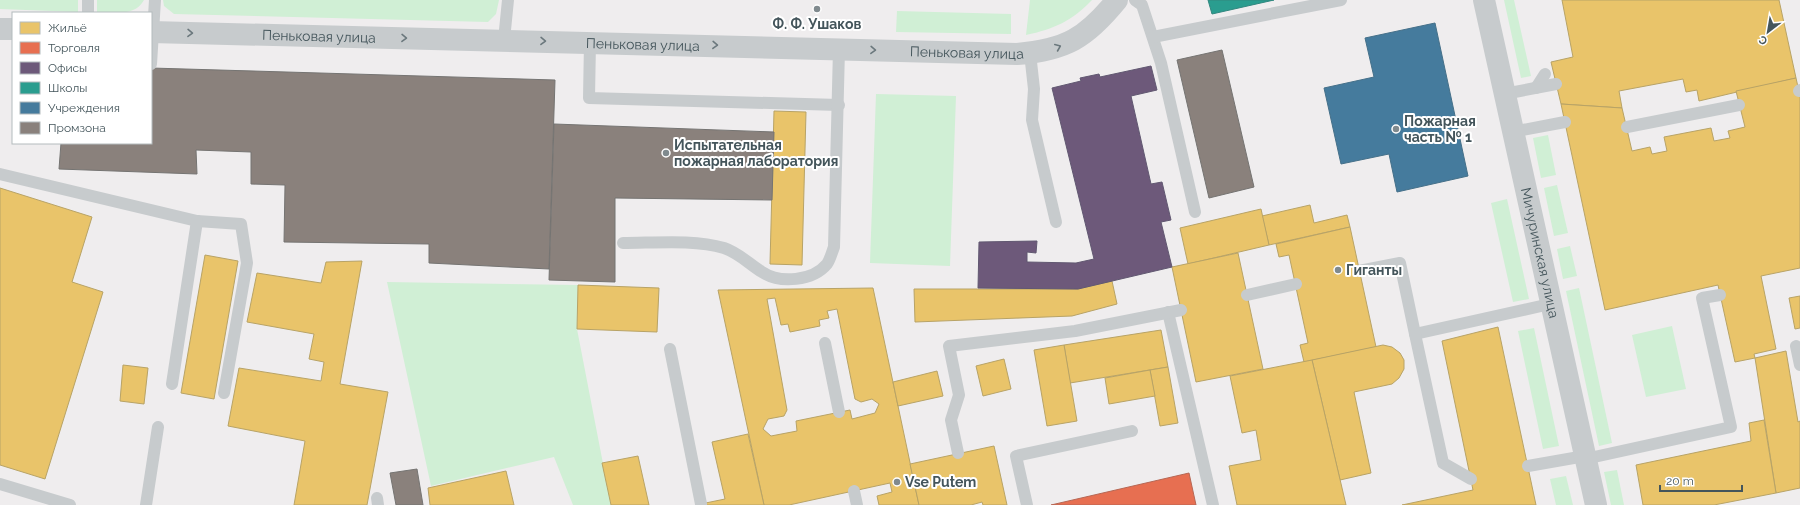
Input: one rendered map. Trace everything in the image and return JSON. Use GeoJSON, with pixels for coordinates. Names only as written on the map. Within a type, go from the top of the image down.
{"type":"FeatureCollection","features":[{"type":"Feature","properties":{"kind":"street","name":"Пеньковая улица"},"geometry":{"type":"LineString","coordinates":[[152,32],[1030,53],[1052,50],[1077,39],[1100,21],[1117,0]]}},
{"type":"Feature","properties":{"kind":"street","name":"Мичуринская улица"},"geometry":{"type":"LineString","coordinates":[[1484,0],[1550,304],[1596,505]]}},
{"type":"Feature","properties":{"kind":"street"},"geometry":{"type":"LineString","coordinates":[[0,29],[12,29]]}},
{"type":"Feature","properties":{"kind":"lane"},"geometry":{"type":"LineString","coordinates":[[88,0],[88,12]]}},
{"type":"Feature","properties":{"kind":"lane"},"geometry":{"type":"LineString","coordinates":[[152,24],[155,0]]}},
{"type":"Feature","properties":{"kind":"lane"},"geometry":{"type":"LineString","coordinates":[[504,40],[508,0]]}},
{"type":"Feature","properties":{"kind":"lane"},"geometry":{"type":"LineString","coordinates":[[1135,0],[1142,5],[1161,64],[1195,212]]}},
{"type":"Feature","properties":{"kind":"lane"},"geometry":{"type":"LineString","coordinates":[[1153,36],[1341,0]]}},
{"type":"Feature","properties":{"kind":"lane"},"geometry":{"type":"LineString","coordinates":[[590,42],[589,98],[839,105]]}},
{"type":"Feature","properties":{"kind":"lane"},"geometry":{"type":"LineString","coordinates":[[623,242],[705,244],[725,248],[745,259],[763,273],[781,278],[801,278],[817,273],[828,263],[834,247],[840,49]]}},
{"type":"Feature","properties":{"kind":"lane"},"geometry":{"type":"LineString","coordinates":[[1030,53],[1034,89],[1032,120],[1056,222]]}},
{"type":"Feature","properties":{"kind":"lane"},"geometry":{"type":"LineString","coordinates":[[1536,88],[1545,74]]}},
{"type":"Feature","properties":{"kind":"lane"},"geometry":{"type":"LineString","coordinates":[[1504,94],[1556,84]]}},
{"type":"Feature","properties":{"kind":"lane"},"geometry":{"type":"LineString","coordinates":[[1627,127],[1739,105]]}},
{"type":"Feature","properties":{"kind":"lane"},"geometry":{"type":"LineString","coordinates":[[1512,132],[1565,122]]}},
{"type":"Feature","properties":{"kind":"lane"},"geometry":{"type":"LineString","coordinates":[[0,174],[197,221],[241,224],[247,263],[224,393]]}},
{"type":"Feature","properties":{"kind":"lane"},"geometry":{"type":"LineString","coordinates":[[172,384],[197,221]]}},
{"type":"Feature","properties":{"kind":"lane"},"geometry":{"type":"LineString","coordinates":[[1360,271],[1400,263],[1443,463],[1471,479]]}},
{"type":"Feature","properties":{"kind":"lane"},"geometry":{"type":"LineString","coordinates":[[1247,295],[1296,284]]}},
{"type":"Feature","properties":{"kind":"lane"},"geometry":{"type":"LineString","coordinates":[[1528,466],[1585,458],[1731,427],[1702,298],[1720,295]]}},
{"type":"Feature","properties":{"kind":"lane"},"geometry":{"type":"LineString","coordinates":[[1415,334],[1550,304]]}},
{"type":"Feature","properties":{"kind":"lane"},"geometry":{"type":"LineString","coordinates":[[958,453],[951,420],[960,395],[949,346],[1075,331],[1181,310]]}},
{"type":"Feature","properties":{"kind":"lane"},"geometry":{"type":"LineString","coordinates":[[1168,312],[1213,505]]}},
{"type":"Feature","properties":{"kind":"lane"},"geometry":{"type":"LineString","coordinates":[[825,343],[839,412]]}},
{"type":"Feature","properties":{"kind":"lane"},"geometry":{"type":"LineString","coordinates":[[1796,346],[1800,365]]}},
{"type":"Feature","properties":{"kind":"lane"},"geometry":{"type":"LineString","coordinates":[[670,349],[701,504]]}},
{"type":"Feature","properties":{"kind":"lane"},"geometry":{"type":"LineString","coordinates":[[146,505],[158,427]]}},
{"type":"Feature","properties":{"kind":"lane"},"geometry":{"type":"LineString","coordinates":[[1027,505],[1016,456],[1132,431]]}},
{"type":"Feature","properties":{"kind":"lane"},"geometry":{"type":"LineString","coordinates":[[0,484],[70,505]]}},
{"type":"Feature","properties":{"kind":"lane"},"geometry":{"type":"LineString","coordinates":[[854,490],[857,505]]}},
{"type":"Feature","properties":{"kind":"green space"},"geometry":{"type":"Polygon","coordinates":[[[0,0],[78,0],[78,12],[0,9],[0,0]]]}},
{"type":"Feature","properties":{"kind":"green space"},"geometry":{"type":"Polygon","coordinates":[[[97,0],[144,0],[135,9],[130,11],[97,12],[97,0]]]}},
{"type":"Feature","properties":{"kind":"green space"},"geometry":{"type":"Polygon","coordinates":[[[163,0],[499,0],[496,14],[488,22],[174,14],[164,6],[163,0]]]}},
{"type":"Feature","properties":{"kind":"green space"},"geometry":{"type":"Polygon","coordinates":[[[1030,0],[1092,0],[1070,19],[1054,27],[1026,35],[1030,0]]]}},
{"type":"Feature","properties":{"kind":"green space"},"geometry":{"type":"Polygon","coordinates":[[[1504,0],[1514,0],[1531,76],[1521,78],[1504,0]]]}},
{"type":"Feature","properties":{"kind":"green space"},"geometry":{"type":"Polygon","coordinates":[[[897,11],[1011,14],[1011,34],[896,32],[897,11]]]}},
{"type":"Feature","properties":{"kind":"green space"},"geometry":{"type":"Polygon","coordinates":[[[876,94],[956,96],[950,266],[870,263],[876,94]]]}},
{"type":"Feature","properties":{"kind":"green space"},"geometry":{"type":"Polygon","coordinates":[[[1548,135],[1556,175],[1541,178],[1533,138],[1548,135]]]}},
{"type":"Feature","properties":{"kind":"green space"},"geometry":{"type":"Polygon","coordinates":[[[1557,185],[1568,233],[1554,236],[1544,188],[1557,185]]]}},
{"type":"Feature","properties":{"kind":"green space"},"geometry":{"type":"Polygon","coordinates":[[[1507,199],[1529,299],[1513,302],[1491,203],[1507,199]]]}},
{"type":"Feature","properties":{"kind":"green space"},"geometry":{"type":"Polygon","coordinates":[[[1570,246],[1577,276],[1563,279],[1557,249],[1570,246]]]}},
{"type":"Feature","properties":{"kind":"green space"},"geometry":{"type":"Polygon","coordinates":[[[387,282],[578,285],[577,329],[611,505],[573,505],[554,457],[431,486],[387,282]]]}},
{"type":"Feature","properties":{"kind":"green space"},"geometry":{"type":"Polygon","coordinates":[[[1579,288],[1612,443],[1599,446],[1566,291],[1579,288]]]}},
{"type":"Feature","properties":{"kind":"green space"},"geometry":{"type":"Polygon","coordinates":[[[1672,326],[1686,389],[1646,397],[1632,335],[1672,326]]]}},
{"type":"Feature","properties":{"kind":"green space"},"geometry":{"type":"Polygon","coordinates":[[[1534,328],[1559,446],[1543,449],[1518,331],[1534,328]]]}},
{"type":"Feature","properties":{"kind":"green space"},"geometry":{"type":"Polygon","coordinates":[[[1617,470],[1624,505],[1611,505],[1604,472],[1617,470]]]}},
{"type":"Feature","properties":{"kind":"green space"},"geometry":{"type":"Polygon","coordinates":[[[1566,476],[1573,505],[1556,505],[1550,479],[1566,476]]]}},
{"type":"Feature","properties":{"kind":"building: Жильё"},"geometry":{"type":"Polygon","coordinates":[[[1562,0],[1779,0],[1796,78],[1699,101],[1697,90],[1686,92],[1683,79],[1619,91],[1622,108],[1561,104],[1551,62],[1573,57],[1562,0]]]}},
{"type":"Feature","properties":{"kind":"building: Жильё"},"geometry":{"type":"Polygon","coordinates":[[[1796,78],[1800,96],[1800,268],[1761,276],[1776,349],[1754,354],[1755,358],[1735,362],[1718,285],[1605,310],[1561,104],[1622,108],[1632,151],[1650,147],[1652,154],[1667,151],[1664,137],[1711,128],[1714,141],[1730,138],[1728,131],[1745,127],[1736,91],[1796,78]]]}},
{"type":"Feature","properties":{"kind":"building: Жильё"},"geometry":{"type":"Polygon","coordinates":[[[774,111],[806,112],[802,265],[770,264],[774,111]]]}},
{"type":"Feature","properties":{"kind":"building: Жильё"},"geometry":{"type":"Polygon","coordinates":[[[0,188],[92,217],[72,282],[103,292],[45,479],[0,465],[0,188]]]}},
{"type":"Feature","properties":{"kind":"building: Жильё"},"geometry":{"type":"Polygon","coordinates":[[[1310,205],[1314,223],[1347,215],[1350,227],[1269,245],[1262,216],[1310,205]]]}},
{"type":"Feature","properties":{"kind":"building: Жильё"},"geometry":{"type":"Polygon","coordinates":[[[1261,209],[1269,245],[1188,264],[1180,228],[1261,209]]]}},
{"type":"Feature","properties":{"kind":"building: Жильё"},"geometry":{"type":"Polygon","coordinates":[[[1350,227],[1376,347],[1304,362],[1300,345],[1308,343],[1289,255],[1279,257],[1276,244],[1350,227]]]}},
{"type":"Feature","properties":{"kind":"building: Жильё"},"geometry":{"type":"Polygon","coordinates":[[[1238,253],[1263,369],[1196,382],[1172,267],[1238,253]]]}},
{"type":"Feature","properties":{"kind":"building: Жильё"},"geometry":{"type":"Polygon","coordinates":[[[205,255],[238,261],[214,399],[181,393],[205,255]]]}},
{"type":"Feature","properties":{"kind":"building: Жильё"},"geometry":{"type":"Polygon","coordinates":[[[362,261],[340,384],[388,392],[367,505],[294,505],[305,441],[228,426],[239,368],[321,381],[324,362],[309,359],[314,334],[247,322],[257,273],[321,283],[326,262],[362,261]]]}},
{"type":"Feature","properties":{"kind":"building: Жильё"},"geometry":{"type":"Polygon","coordinates":[[[1112,281],[1117,304],[1072,316],[915,322],[914,289],[1078,289],[1112,281]]]}},
{"type":"Feature","properties":{"kind":"building: Жильё"},"geometry":{"type":"Polygon","coordinates":[[[578,285],[659,288],[657,332],[577,329],[578,285]]]}},
{"type":"Feature","properties":{"kind":"building: Жильё"},"geometry":{"type":"Polygon","coordinates":[[[873,288],[919,505],[879,505],[877,496],[892,492],[890,483],[789,505],[764,505],[718,290],[873,288]],[[775,298],[767,299],[787,410],[784,416],[768,419],[763,429],[771,436],[797,431],[796,421],[850,410],[852,419],[875,413],[879,404],[872,399],[861,402],[855,399],[837,309],[827,311],[829,318],[819,320],[820,326],[790,332],[788,324],[781,325],[775,298]]]}},
{"type":"Feature","properties":{"kind":"building: Жильё"},"geometry":{"type":"Polygon","coordinates":[[[1800,296],[1800,328],[1795,329],[1789,298],[1800,296]]]}},
{"type":"Feature","properties":{"kind":"building: Жильё"},"geometry":{"type":"Polygon","coordinates":[[[1498,327],[1536,505],[1402,505],[1473,490],[1442,341],[1498,327]]]}},
{"type":"Feature","properties":{"kind":"building: Жильё"},"geometry":{"type":"Polygon","coordinates":[[[1161,330],[1168,367],[1070,383],[1064,345],[1161,330]]]}},
{"type":"Feature","properties":{"kind":"building: Жильё"},"geometry":{"type":"Polygon","coordinates":[[[1064,345],[1077,421],[1047,426],[1034,350],[1064,345]]]}},
{"type":"Feature","properties":{"kind":"building: Жильё"},"geometry":{"type":"Polygon","coordinates":[[[1383,345],[1392,347],[1400,353],[1404,360],[1404,369],[1399,378],[1392,384],[1354,392],[1371,473],[1340,480],[1312,360],[1383,345]]]}},
{"type":"Feature","properties":{"kind":"building: Жильё"},"geometry":{"type":"Polygon","coordinates":[[[1786,351],[1798,422],[1800,421],[1800,488],[1776,493],[1755,358],[1786,351]]]}},
{"type":"Feature","properties":{"kind":"building: Жильё"},"geometry":{"type":"Polygon","coordinates":[[[1004,359],[1011,389],[983,396],[976,366],[1004,359]]]}},
{"type":"Feature","properties":{"kind":"building: Жильё"},"geometry":{"type":"Polygon","coordinates":[[[1312,360],[1346,505],[1237,505],[1229,466],[1261,460],[1256,430],[1242,433],[1230,376],[1312,360]]]}},
{"type":"Feature","properties":{"kind":"building: Жильё"},"geometry":{"type":"Polygon","coordinates":[[[123,365],[148,368],[144,404],[120,401],[123,365]]]}},
{"type":"Feature","properties":{"kind":"building: Жильё"},"geometry":{"type":"Polygon","coordinates":[[[1168,367],[1178,423],[1160,426],[1150,370],[1168,367]]]}},
{"type":"Feature","properties":{"kind":"building: Жильё"},"geometry":{"type":"Polygon","coordinates":[[[1150,370],[1155,396],[1109,404],[1105,378],[1150,370]]]}},
{"type":"Feature","properties":{"kind":"building: Жильё"},"geometry":{"type":"Polygon","coordinates":[[[937,371],[943,396],[898,406],[893,382],[937,371]]]}},
{"type":"Feature","properties":{"kind":"building: Жильё"},"geometry":{"type":"Polygon","coordinates":[[[1764,420],[1776,493],[1714,505],[1643,505],[1636,465],[1751,441],[1749,423],[1764,420]]]}},
{"type":"Feature","properties":{"kind":"building: Жильё"},"geometry":{"type":"Polygon","coordinates":[[[748,434],[764,505],[696,505],[725,499],[712,442],[748,434]]]}},
{"type":"Feature","properties":{"kind":"building: Жильё"},"geometry":{"type":"Polygon","coordinates":[[[994,446],[1007,505],[983,505],[982,502],[971,505],[919,505],[910,464],[994,446]]]}},
{"type":"Feature","properties":{"kind":"building: Жильё"},"geometry":{"type":"Polygon","coordinates":[[[638,456],[649,505],[611,505],[602,463],[638,456]]]}},
{"type":"Feature","properties":{"kind":"building: Жильё"},"geometry":{"type":"Polygon","coordinates":[[[506,471],[514,505],[430,505],[428,488],[506,471]]]}},
{"type":"Feature","properties":{"kind":"building: Торговля"},"geometry":{"type":"Polygon","coordinates":[[[1189,473],[1196,505],[1051,505],[1189,473]]]}},
{"type":"Feature","properties":{"kind":"building: Офисы"},"geometry":{"type":"Polygon","coordinates":[[[1151,66],[1157,90],[1131,96],[1151,184],[1162,182],[1171,220],[1161,222],[1172,267],[1078,289],[978,288],[979,242],[1037,241],[1036,253],[1027,252],[1027,262],[1076,263],[1094,259],[1052,88],[1081,81],[1080,78],[1099,74],[1100,77],[1151,66]]]}},
{"type":"Feature","properties":{"kind":"building: Школы"},"geometry":{"type":"Polygon","coordinates":[[[1208,0],[1274,0],[1212,14],[1208,0]]]}},
{"type":"Feature","properties":{"kind":"building: Учреждения","name":"Пожарная часть № 1"},"geometry":{"type":"Polygon","coordinates":[[[1435,23],[1468,176],[1397,192],[1389,154],[1341,164],[1324,88],[1374,77],[1365,38],[1435,23]]]}},
{"type":"Feature","properties":{"kind":"building: Промзона"},"geometry":{"type":"Polygon","coordinates":[[[1222,50],[1254,187],[1209,198],[1177,60],[1222,50]]]}},
{"type":"Feature","properties":{"kind":"building: Промзона"},"geometry":{"type":"Polygon","coordinates":[[[152,68],[555,80],[549,269],[429,263],[429,244],[284,242],[285,185],[251,184],[251,152],[196,150],[197,174],[59,169],[61,144],[152,144],[152,68]]]}},
{"type":"Feature","properties":{"kind":"building: Промзона"},"geometry":{"type":"Polygon","coordinates":[[[554,124],[774,132],[772,200],[615,198],[615,282],[549,280],[554,124]]]}},
{"type":"Feature","properties":{"kind":"building: Промзона"},"geometry":{"type":"Polygon","coordinates":[[[417,469],[423,505],[396,505],[390,473],[417,469]]]}},
{"type":"Feature","properties":{"kind":"place","name":"Ф. Ф. Ушаков"},"geometry":{"type":"Point","coordinates":[817,9]}},
{"type":"Feature","properties":{"kind":"place","name":"Пожарная часть № 1"},"geometry":{"type":"Point","coordinates":[1396,129]}},
{"type":"Feature","properties":{"kind":"place","name":"Испытательная пожарная лаборатория"},"geometry":{"type":"Point","coordinates":[666,153]}},
{"type":"Feature","properties":{"kind":"place","name":"Гиганты"},"geometry":{"type":"Point","coordinates":[1338,270]}},
{"type":"Feature","properties":{"kind":"place","name":"Vse Putem"},"geometry":{"type":"Point","coordinates":[897,482]}}]}
